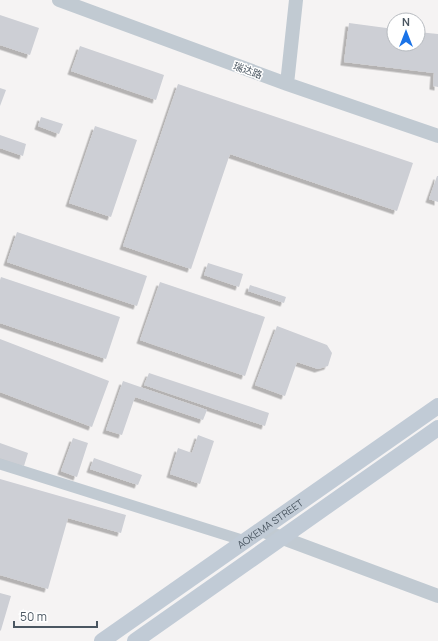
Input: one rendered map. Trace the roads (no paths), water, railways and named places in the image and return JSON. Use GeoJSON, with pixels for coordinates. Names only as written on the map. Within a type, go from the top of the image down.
{"type":"FeatureCollection","features":[{"type":"Feature","properties":{"kind":"main road","name":"AOKEMA STREET"},"geometry":{"type":"LineString","coordinates":[[102,641],[438,406]]}},
{"type":"Feature","properties":{"kind":"main road","name":"AOKEMA STREET"},"geometry":{"type":"LineString","coordinates":[[135,641],[438,428]]}},
{"type":"Feature","properties":{"kind":"street","name":"瑞达路"},"geometry":{"type":"LineString","coordinates":[[59,0],[287,84],[438,136]]}},
{"type":"Feature","properties":{"kind":"street"},"geometry":{"type":"LineString","coordinates":[[287,84],[296,0]]}},
{"type":"Feature","properties":{"kind":"street"},"geometry":{"type":"LineString","coordinates":[[0,464],[245,541]]}},
{"type":"Feature","properties":{"kind":"street"},"geometry":{"type":"LineString","coordinates":[[260,530],[438,596]]}}]}
